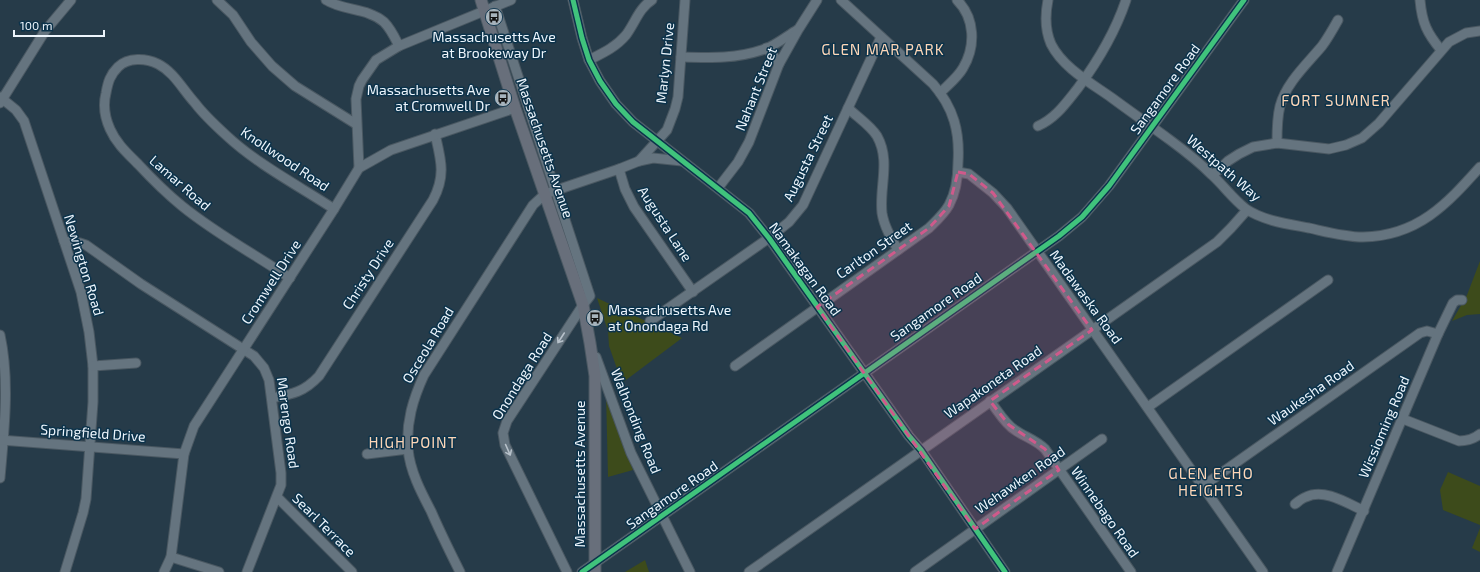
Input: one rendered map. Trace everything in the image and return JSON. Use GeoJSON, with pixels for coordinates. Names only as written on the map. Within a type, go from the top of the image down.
{"type":"FeatureCollection","features":[{"type":"Feature","properties":{"kind":"main road","name":"Massachusetts Avenue"},"geometry":{"type":"LineString","coordinates":[[482,5],[583,305],[595,376],[595,567]]}},
{"type":"Feature","properties":{"kind":"street"},"geometry":{"type":"LineString","coordinates":[[1,100],[44,31],[71,0]]}},
{"type":"Feature","properties":{"kind":"street"},"geometry":{"type":"LineString","coordinates":[[217,0],[233,15],[251,42],[272,66],[295,86],[356,124]]}},
{"type":"Feature","properties":{"kind":"street"},"geometry":{"type":"LineString","coordinates":[[326,0],[337,6],[378,17],[391,30],[400,46]]}},
{"type":"Feature","properties":{"kind":"street"},"geometry":{"type":"LineString","coordinates":[[359,168],[356,99],[362,80],[376,60],[400,46],[482,5],[495,6],[511,0]]}},
{"type":"Feature","properties":{"kind":"street","name":"Namakagan Road"},"geometry":{"type":"LineString","coordinates":[[573,0],[589,60],[600,81],[616,104],[633,122],[749,213],[769,238],[909,436],[921,450],[1005,572]]}},
{"type":"Feature","properties":{"kind":"street"},"geometry":{"type":"LineString","coordinates":[[589,60],[608,51],[619,42],[626,35],[643,8],[652,0]]}},
{"type":"Feature","properties":{"kind":"street","name":"Marlyn Drive"},"geometry":{"type":"LineString","coordinates":[[545,194],[639,161],[667,130],[675,109],[681,57],[685,0]]}},
{"type":"Feature","properties":{"kind":"street","name":"Nahant Street"},"geometry":{"type":"LineString","coordinates":[[718,188],[738,162],[749,142],[779,64],[817,0]]}},
{"type":"Feature","properties":{"kind":"street"},"geometry":{"type":"LineString","coordinates":[[842,0],[940,93],[950,110],[957,130],[959,148],[958,172]]}},
{"type":"Feature","properties":{"kind":"street"},"geometry":{"type":"LineString","coordinates":[[940,93],[963,69],[969,55],[972,39],[969,18],[962,5],[957,0]]}},
{"type":"Feature","properties":{"kind":"street","name":"Westpath Way"},"geometry":{"type":"LineString","coordinates":[[1048,0],[1046,12],[1047,30],[1051,44],[1061,59],[1085,79],[1193,157],[1247,210],[1262,216],[1276,221],[1341,235],[1362,237],[1382,235],[1402,230],[1420,222],[1436,212],[1453,197],[1480,167]]}},
{"type":"Feature","properties":{"kind":"street"},"geometry":{"type":"LineString","coordinates":[[1038,126],[1045,123],[1061,109],[1085,79],[1101,56],[1113,34],[1126,0]]}},
{"type":"Feature","properties":{"kind":"street","name":"Sangamore Road"},"geometry":{"type":"LineString","coordinates":[[582,572],[595,567],[662,516],[1059,236],[1093,206],[1109,186],[1244,0]]}},
{"type":"Feature","properties":{"kind":"street"},"geometry":{"type":"LineString","coordinates":[[1420,0],[1424,25],[1429,36],[1441,50]]}},
{"type":"Feature","properties":{"kind":"street","name":"Massachusetts Avenue"},"geometry":{"type":"LineString","coordinates":[[495,6],[590,296],[583,305]]}},
{"type":"Feature","properties":{"kind":"street"},"geometry":{"type":"LineString","coordinates":[[1277,143],[1278,117],[1284,94],[1291,83],[1323,44],[1338,20]]}},
{"type":"Feature","properties":{"kind":"street"},"geometry":{"type":"LineString","coordinates":[[681,57],[715,59],[730,58],[766,48],[798,30]]}},
{"type":"Feature","properties":{"kind":"street"},"geometry":{"type":"LineString","coordinates":[[1213,175],[1228,161],[1253,147],[1277,143],[1329,149],[1346,145],[1362,138],[1379,123],[1449,42],[1466,33],[1480,31]]}},
{"type":"Feature","properties":{"kind":"street","name":"Augusta Street"},"geometry":{"type":"LineString","coordinates":[[650,322],[769,238],[789,222],[803,205],[881,36]]}},
{"type":"Feature","properties":{"kind":"street"},"geometry":{"type":"LineString","coordinates":[[766,48],[779,64]]}},
{"type":"Feature","properties":{"kind":"street","name":"Knollwood Road"},"geometry":{"type":"LineString","coordinates":[[112,73],[121,64],[133,59],[145,59],[157,63],[168,70],[196,105],[227,136],[252,156],[334,209]]}},
{"type":"Feature","properties":{"kind":"street","name":"Lamar Road"},"geometry":{"type":"LineString","coordinates":[[112,73],[108,80],[104,100],[109,128],[118,144],[160,187],[182,206],[206,224],[290,278]]}},
{"type":"Feature","properties":{"kind":"street","name":"Newington Road"},"geometry":{"type":"LineString","coordinates":[[1,100],[16,110],[24,121],[80,292],[89,332],[93,366],[93,402],[91,447],[86,499],[65,572]]}},
{"type":"Feature","properties":{"kind":"street","name":"Cromwell Drive"},"geometry":{"type":"LineString","coordinates":[[164,572],[171,557],[184,454],[194,426],[359,168],[391,150],[516,108]]}},
{"type":"Feature","properties":{"kind":"street"},"geometry":{"type":"LineString","coordinates":[[848,108],[876,135],[881,146],[885,162],[881,203],[882,215],[887,231],[898,250]]}},
{"type":"Feature","properties":{"kind":"street","name":"Christy Drive"},"geometry":{"type":"LineString","coordinates":[[272,398],[299,392],[311,385],[319,376],[433,200],[440,181],[442,164],[435,134]]}},
{"type":"Feature","properties":{"kind":"street"},"geometry":{"type":"LineString","coordinates":[[639,161],[653,158],[682,161]]}},
{"type":"Feature","properties":{"kind":"street","name":"Augusta Lane"},"geometry":{"type":"LineString","coordinates":[[618,169],[625,189],[634,207],[693,292]]}},
{"type":"Feature","properties":{"kind":"street","name":"Carlton Street"},"geometry":{"type":"LineString","coordinates":[[735,366],[929,228],[942,215],[948,206],[954,192],[958,172]]}},
{"type":"Feature","properties":{"kind":"street","name":"Madawaska Road"},"geometry":{"type":"LineString","coordinates":[[958,172],[969,174],[993,193],[1007,208],[1263,572]]}},
{"type":"Feature","properties":{"kind":"street","name":"Osceola Road"},"geometry":{"type":"LineString","coordinates":[[460,572],[418,485],[411,465],[408,450],[410,413],[416,393],[424,375],[533,205],[545,194]]}},
{"type":"Feature","properties":{"kind":"street","name":"Wapakoneta Road"},"geometry":{"type":"LineString","coordinates":[[749,572],[1217,242],[1232,228],[1247,210]]}},
{"type":"Feature","properties":{"kind":"street","name":"Marengo Road"},"geometry":{"type":"LineString","coordinates":[[64,241],[86,245],[140,284],[254,356],[264,368],[269,380],[272,398],[281,473],[281,485],[247,572]]}},
{"type":"Feature","properties":{"kind":"street"},"geometry":{"type":"LineString","coordinates":[[1148,408],[1328,280]]}},
{"type":"Feature","properties":{"kind":"street","name":"Wissioming Road"},"geometry":{"type":"LineString","coordinates":[[1337,572],[1438,334],[1453,303],[1457,300],[1462,300]]}},
{"type":"Feature","properties":{"kind":"street","name":"Onondaga Road"},"geometry":{"type":"LineString","coordinates":[[567,572],[505,445],[503,433],[507,421],[583,305]]}},
{"type":"Feature","properties":{"kind":"street","name":"Waukesha Road"},"geometry":{"type":"LineString","coordinates":[[1203,486],[1420,333],[1427,331],[1438,334]]}},
{"type":"Feature","properties":{"kind":"street"},"geometry":{"type":"LineString","coordinates":[[0,335],[6,374],[0,478]]}},
{"type":"Feature","properties":{"kind":"street","name":"Walhonding Road"},"geometry":{"type":"LineString","coordinates":[[590,343],[631,453],[690,572]]}},
{"type":"Feature","properties":{"kind":"street"},"geometry":{"type":"LineString","coordinates":[[93,366],[136,364]]}},
{"type":"Feature","properties":{"kind":"street","name":"Winnebago Road"},"geometry":{"type":"LineString","coordinates":[[990,401],[1009,425],[1015,430],[1038,442],[1045,449],[1131,572]]}},
{"type":"Feature","properties":{"kind":"street"},"geometry":{"type":"LineString","coordinates":[[1403,419],[1459,441],[1476,438],[1480,434]]}},
{"type":"Feature","properties":{"kind":"street","name":"Wehawken Road"},"geometry":{"type":"LineString","coordinates":[[915,572],[1102,439]]}},
{"type":"Feature","properties":{"kind":"street","name":"Springfield Drive"},"geometry":{"type":"LineString","coordinates":[[2,440],[184,454]]}},
{"type":"Feature","properties":{"kind":"street"},"geometry":{"type":"LineString","coordinates":[[367,454],[408,450]]}},
{"type":"Feature","properties":{"kind":"street"},"geometry":{"type":"LineString","coordinates":[[1295,504],[1306,496],[1322,494],[1337,498],[1364,511]]}},
{"type":"Feature","properties":{"kind":"street","name":"Searl Terrace"},"geometry":{"type":"LineString","coordinates":[[277,497],[352,572]]}},
{"type":"Feature","properties":{"kind":"street"},"geometry":{"type":"LineString","coordinates":[[171,557],[219,572]]}},
{"type":"Feature","properties":{"kind":"highlighted area"},"geometry":{"type":"Polygon","coordinates":[[[958,172],[969,174],[993,193],[1092,330],[990,401],[1009,425],[1045,449],[1059,470],[975,529],[817,307],[929,228],[949,206],[958,172]]]}},
{"type":"Feature","properties":{"kind":"green space"},"geometry":{"type":"Polygon","coordinates":[[[1480,261],[1480,314],[1467,315],[1452,321],[1467,295],[1480,261]]]}},
{"type":"Feature","properties":{"kind":"green space"},"geometry":{"type":"Polygon","coordinates":[[[597,298],[682,338],[622,383],[609,346],[608,331],[597,298]]]}},
{"type":"Feature","properties":{"kind":"green space"},"geometry":{"type":"Polygon","coordinates":[[[606,393],[633,470],[608,477],[606,393]]]}},
{"type":"Feature","properties":{"kind":"green space"},"geometry":{"type":"Polygon","coordinates":[[[1448,472],[1480,486],[1480,525],[1443,510],[1440,490],[1448,472]]]}},
{"type":"Feature","properties":{"kind":"green space"},"geometry":{"type":"Polygon","coordinates":[[[1480,528],[1480,552],[1472,548],[1480,528]]]}},
{"type":"Feature","properties":{"kind":"green space"},"geometry":{"type":"Polygon","coordinates":[[[645,560],[649,572],[625,572],[645,560]]]}},
{"type":"Feature","properties":{"kind":"cycle path"},"geometry":{"type":"LineString","coordinates":[[573,0],[589,60],[600,81],[616,104],[633,122],[749,213],[769,238],[909,436],[921,450],[1005,572]]}},
{"type":"Feature","properties":{"kind":"cycle path"},"geometry":{"type":"LineString","coordinates":[[582,572],[1059,236],[1082,217],[1109,186],[1244,0]]}},
{"type":"Feature","properties":{"kind":"place","name":"Massachusetts Ave at Brookeway Dr"},"geometry":{"type":"Point","coordinates":[494,17]}},
{"type":"Feature","properties":{"kind":"place","name":"Massachusetts Ave at Cromwell Dr"},"geometry":{"type":"Point","coordinates":[503,98]}},
{"type":"Feature","properties":{"kind":"place","name":"Massachusetts Ave at Onondaga Rd"},"geometry":{"type":"Point","coordinates":[595,318]}},
{"type":"Feature","properties":{"kind":"district","name":"GLEN MAR PARK"},"geometry":{"type":"Point","coordinates":[883,50]}},
{"type":"Feature","properties":{"kind":"district","name":"FORT SUMNER"},"geometry":{"type":"Point","coordinates":[1336,101]}},
{"type":"Feature","properties":{"kind":"district","name":"HIGH POINT"},"geometry":{"type":"Point","coordinates":[413,443]}},
{"type":"Feature","properties":{"kind":"district","name":"GLEN ECHO HEIGHTS"},"geometry":{"type":"Point","coordinates":[1211,482]}}]}
